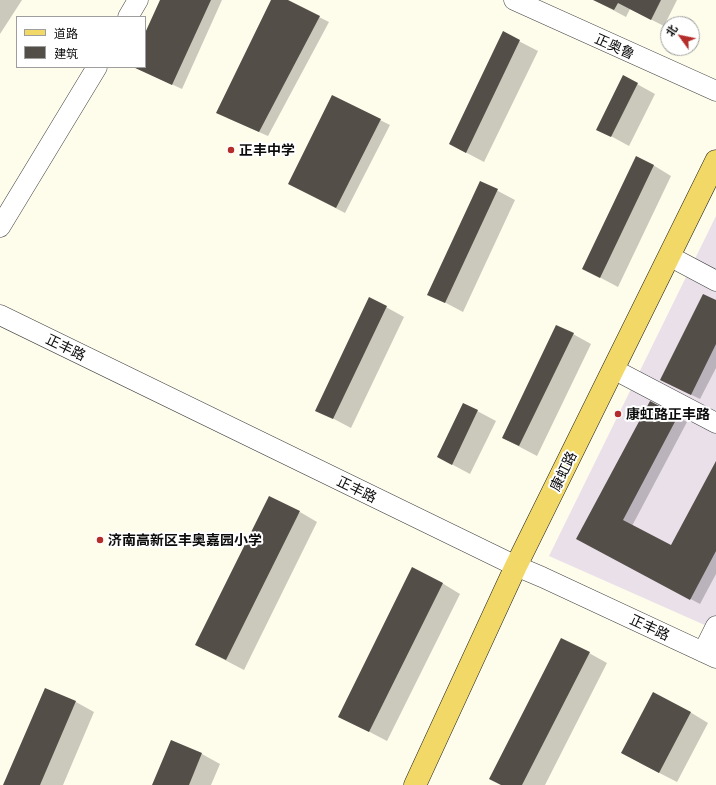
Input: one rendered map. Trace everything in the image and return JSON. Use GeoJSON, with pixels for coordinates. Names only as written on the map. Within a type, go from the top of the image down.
{"type":"FeatureCollection","features":[{"type":"Feature","properties":{"kind":"main road","name":"康虹路"},"geometry":{"type":"LineString","coordinates":[[415,785],[516,566],[716,160]]}},
{"type":"Feature","properties":{"kind":"street"},"geometry":{"type":"LineString","coordinates":[[129,16],[138,0]]}},
{"type":"Feature","properties":{"kind":"street","name":"正奥鲁"},"geometry":{"type":"LineString","coordinates":[[514,0],[716,91]]}},
{"type":"Feature","properties":{"kind":"street"},"geometry":{"type":"LineString","coordinates":[[0,227],[96,68]]}},
{"type":"Feature","properties":{"kind":"street"},"geometry":{"type":"LineString","coordinates":[[669,256],[716,280]]}},
{"type":"Feature","properties":{"kind":"street","name":"正丰路"},"geometry":{"type":"LineString","coordinates":[[0,315],[516,566],[709,655]]}},
{"type":"Feature","properties":{"kind":"street"},"geometry":{"type":"LineString","coordinates":[[613,369],[716,423]]}},
{"type":"Feature","properties":{"kind":"street"},"geometry":{"type":"LineString","coordinates":[[709,655],[716,626]]}},
{"type":"Feature","properties":{"kind":"shaded area"},"geometry":{"type":"Polygon","coordinates":[[[716,216],[716,630],[549,556],[716,216]]]}},
{"type":"Feature","properties":{"kind":"building"},"geometry":{"type":"Polygon","coordinates":[[[160,0],[211,0],[172,85],[135,68],[146,68],[146,31],[160,0]]]}},
{"type":"Feature","properties":{"kind":"building"},"geometry":{"type":"Polygon","coordinates":[[[271,0],[288,0],[320,16],[259,132],[216,113],[271,0]]]}},
{"type":"Feature","properties":{"kind":"building"},"geometry":{"type":"Polygon","coordinates":[[[593,0],[661,0],[651,20],[618,3],[614,10],[593,0]]]}},
{"type":"Feature","properties":{"kind":"building"},"geometry":{"type":"Polygon","coordinates":[[[503,31],[520,40],[466,153],[449,144],[503,31]]]}},
{"type":"Feature","properties":{"kind":"building"},"geometry":{"type":"Polygon","coordinates":[[[623,75],[638,83],[611,137],[596,130],[623,75]]]}},
{"type":"Feature","properties":{"kind":"building"},"geometry":{"type":"Polygon","coordinates":[[[332,95],[381,119],[336,208],[288,184],[332,95]]]}},
{"type":"Feature","properties":{"kind":"building"},"geometry":{"type":"Polygon","coordinates":[[[636,156],[654,165],[600,278],[582,269],[636,156]]]}},
{"type":"Feature","properties":{"kind":"building"},"geometry":{"type":"Polygon","coordinates":[[[480,181],[498,189],[445,303],[427,295],[480,181]]]}},
{"type":"Feature","properties":{"kind":"building"},"geometry":{"type":"Polygon","coordinates":[[[703,294],[716,300],[716,344],[691,395],[660,380],[703,294]]]}},
{"type":"Feature","properties":{"kind":"building"},"geometry":{"type":"Polygon","coordinates":[[[369,297],[387,306],[333,419],[315,411],[369,297]]]}},
{"type":"Feature","properties":{"kind":"building"},"geometry":{"type":"Polygon","coordinates":[[[556,325],[574,333],[519,446],[502,438],[556,325]]]}},
{"type":"Feature","properties":{"kind":"building"},"geometry":{"type":"Polygon","coordinates":[[[650,401],[678,416],[623,520],[671,545],[716,461],[716,551],[690,600],[576,539],[650,401]]]}},
{"type":"Feature","properties":{"kind":"building"},"geometry":{"type":"Polygon","coordinates":[[[463,403],[478,410],[452,465],[437,457],[463,403]]]}},
{"type":"Feature","properties":{"kind":"building"},"geometry":{"type":"Polygon","coordinates":[[[269,496],[300,511],[226,660],[195,645],[269,496]]]}},
{"type":"Feature","properties":{"kind":"building"},"geometry":{"type":"Polygon","coordinates":[[[412,567],[443,583],[369,732],[338,717],[412,567]]]}},
{"type":"Feature","properties":{"kind":"building"},"geometry":{"type":"Polygon","coordinates":[[[561,638],[590,652],[522,785],[501,785],[489,779],[561,638]]]}},
{"type":"Feature","properties":{"kind":"building"},"geometry":{"type":"Polygon","coordinates":[[[45,688],[76,701],[40,785],[3,785],[45,688]]]}},
{"type":"Feature","properties":{"kind":"building"},"geometry":{"type":"Polygon","coordinates":[[[653,692],[691,712],[659,773],[621,753],[653,692]]]}},
{"type":"Feature","properties":{"kind":"building"},"geometry":{"type":"Polygon","coordinates":[[[171,740],[202,753],[189,785],[152,785],[171,740]]]}},
{"type":"Feature","properties":{"kind":"place","name":"正丰中学"},"geometry":{"type":"Point","coordinates":[231,150]}},
{"type":"Feature","properties":{"kind":"place","name":"康虹路正丰路"},"geometry":{"type":"Point","coordinates":[618,414]}},
{"type":"Feature","properties":{"kind":"place","name":"济南高新区丰奥嘉园小学"},"geometry":{"type":"Point","coordinates":[100,540]}}]}
